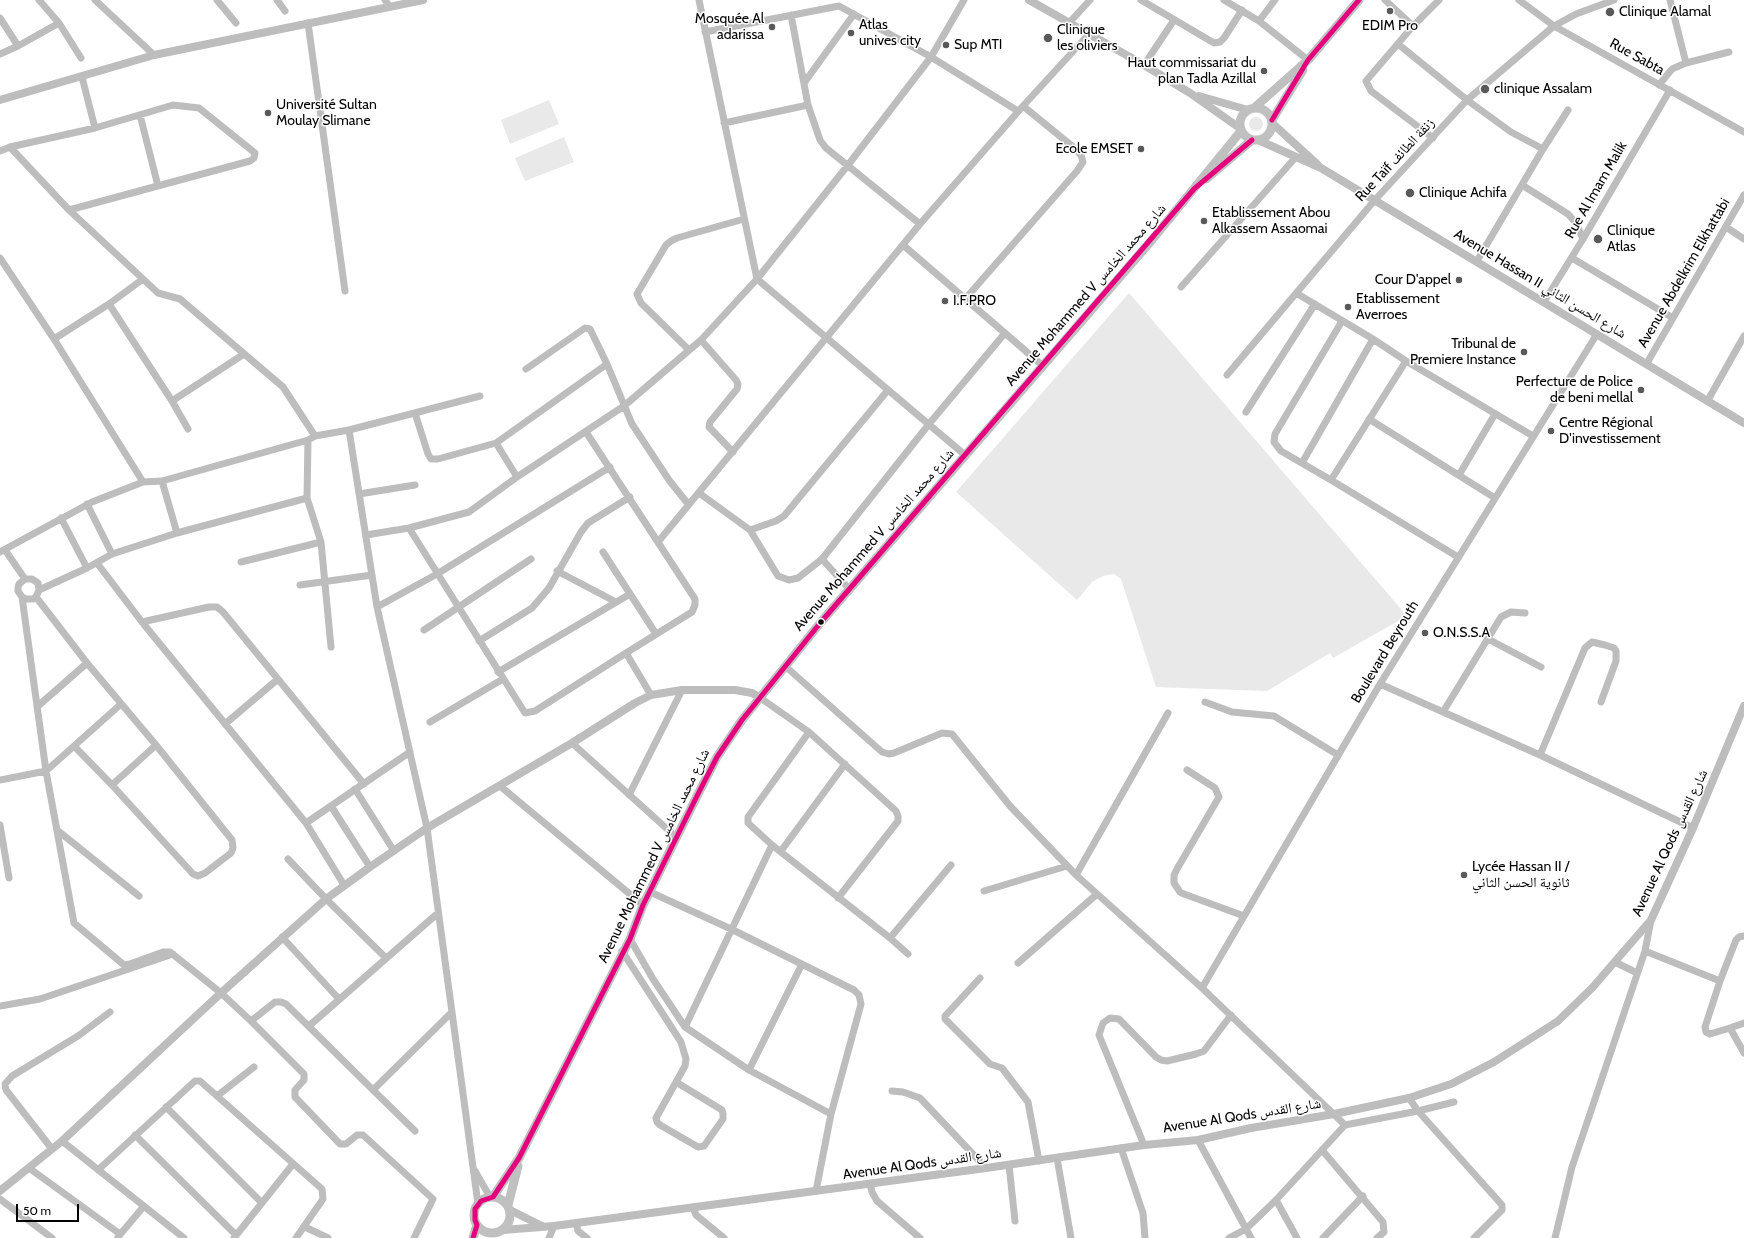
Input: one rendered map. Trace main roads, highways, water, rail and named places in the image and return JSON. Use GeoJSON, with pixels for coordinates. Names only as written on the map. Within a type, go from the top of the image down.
{"type":"FeatureCollection","features":[{"type":"Feature","properties":{"kind":"main road"},"geometry":{"type":"LineString","coordinates":[[1194,189],[1241,130],[1242,116],[1308,60],[1359,0]]}},
{"type":"Feature","properties":{"kind":"main road"},"geometry":{"type":"LineString","coordinates":[[1241,130],[1248,138],[1255,140],[1263,139],[1270,132],[1272,122],[1308,60]]}},
{"type":"Feature","properties":{"kind":"main road"},"geometry":{"type":"LineString","coordinates":[[1251,109],[1267,112],[1272,122]]}},
{"type":"Feature","properties":{"kind":"main road"},"geometry":{"type":"LineString","coordinates":[[1194,189],[1255,140]]}},
{"type":"Feature","properties":{"kind":"main road","name":"Avenue Mohammed V شارع محمد الخامس"},"geometry":{"type":"LineString","coordinates":[[491,1197],[519,1158],[622,952],[630,939],[643,906],[717,757],[759,697],[785,666],[1194,189]]}},
{"type":"Feature","properties":{"kind":"main road","name":"Avenue Mohammed V شارع محمد الخامس"},"geometry":{"type":"LineString","coordinates":[[509,1208],[519,1158]]}},
{"type":"Feature","properties":{"kind":"main road"},"geometry":{"type":"LineString","coordinates":[[473,1238],[477,1225],[474,1214],[478,1204],[491,1197],[498,1198],[509,1208],[510,1221],[503,1230],[489,1236],[477,1225]]}},
{"type":"Feature","properties":{"kind":"place","name":"EDIM Pro"},"geometry":{"type":"Point","coordinates":[1390,11]}},
{"type":"Feature","properties":{"kind":"place","name":"Clinique Alamal"},"geometry":{"type":"Point","coordinates":[1610,12]}},
{"type":"Feature","properties":{"kind":"place","name":"Mosquée Al adarissa"},"geometry":{"type":"Point","coordinates":[772,27]}},
{"type":"Feature","properties":{"kind":"place","name":"Atlas unives city"},"geometry":{"type":"Point","coordinates":[851,33]}},
{"type":"Feature","properties":{"kind":"place","name":"Clinique les oliviers"},"geometry":{"type":"Point","coordinates":[1048,38]}},
{"type":"Feature","properties":{"kind":"place","name":"Sup MTI"},"geometry":{"type":"Point","coordinates":[946,45]}},
{"type":"Feature","properties":{"kind":"place","name":"Haut commissariat du plan Tadla Azillal"},"geometry":{"type":"Point","coordinates":[1264,71]}},
{"type":"Feature","properties":{"kind":"place","name":"clinique Assalam"},"geometry":{"type":"Point","coordinates":[1485,89]}},
{"type":"Feature","properties":{"kind":"place","name":"Université Sultan Moulay Slimane"},"geometry":{"type":"Point","coordinates":[268,113]}},
{"type":"Feature","properties":{"kind":"place","name":"Ecole EMSET"},"geometry":{"type":"Point","coordinates":[1141,149]}},
{"type":"Feature","properties":{"kind":"place","name":"Clinique Achifa"},"geometry":{"type":"Point","coordinates":[1410,193]}},
{"type":"Feature","properties":{"kind":"place","name":"Etablissement Abou Alkassem Assaomai"},"geometry":{"type":"Point","coordinates":[1204,221]}},
{"type":"Feature","properties":{"kind":"place","name":"Clinique Atlas"},"geometry":{"type":"Point","coordinates":[1598,239]}},
{"type":"Feature","properties":{"kind":"place","name":"Cour D'appel"},"geometry":{"type":"Point","coordinates":[1459,280]}},
{"type":"Feature","properties":{"kind":"place","name":"I.F.PRO"},"geometry":{"type":"Point","coordinates":[945,301]}},
{"type":"Feature","properties":{"kind":"place","name":"Etablissement Averroes"},"geometry":{"type":"Point","coordinates":[1348,307]}},
{"type":"Feature","properties":{"kind":"place","name":"Tribunal de Premiere Instance"},"geometry":{"type":"Point","coordinates":[1524,352]}},
{"type":"Feature","properties":{"kind":"place","name":"Perfecture de Police de beni mellal"},"geometry":{"type":"Point","coordinates":[1641,390]}},
{"type":"Feature","properties":{"kind":"place","name":"Centre Régional D'investissement"},"geometry":{"type":"Point","coordinates":[1551,431]}},
{"type":"Feature","properties":{"kind":"place","name":"O.N.S.S.A"},"geometry":{"type":"Point","coordinates":[1425,633]}},
{"type":"Feature","properties":{"kind":"place","name":"Lycée Hassan II / ثانوية الحسن الثاني"},"geometry":{"type":"Point","coordinates":[1464,875]}}]}
